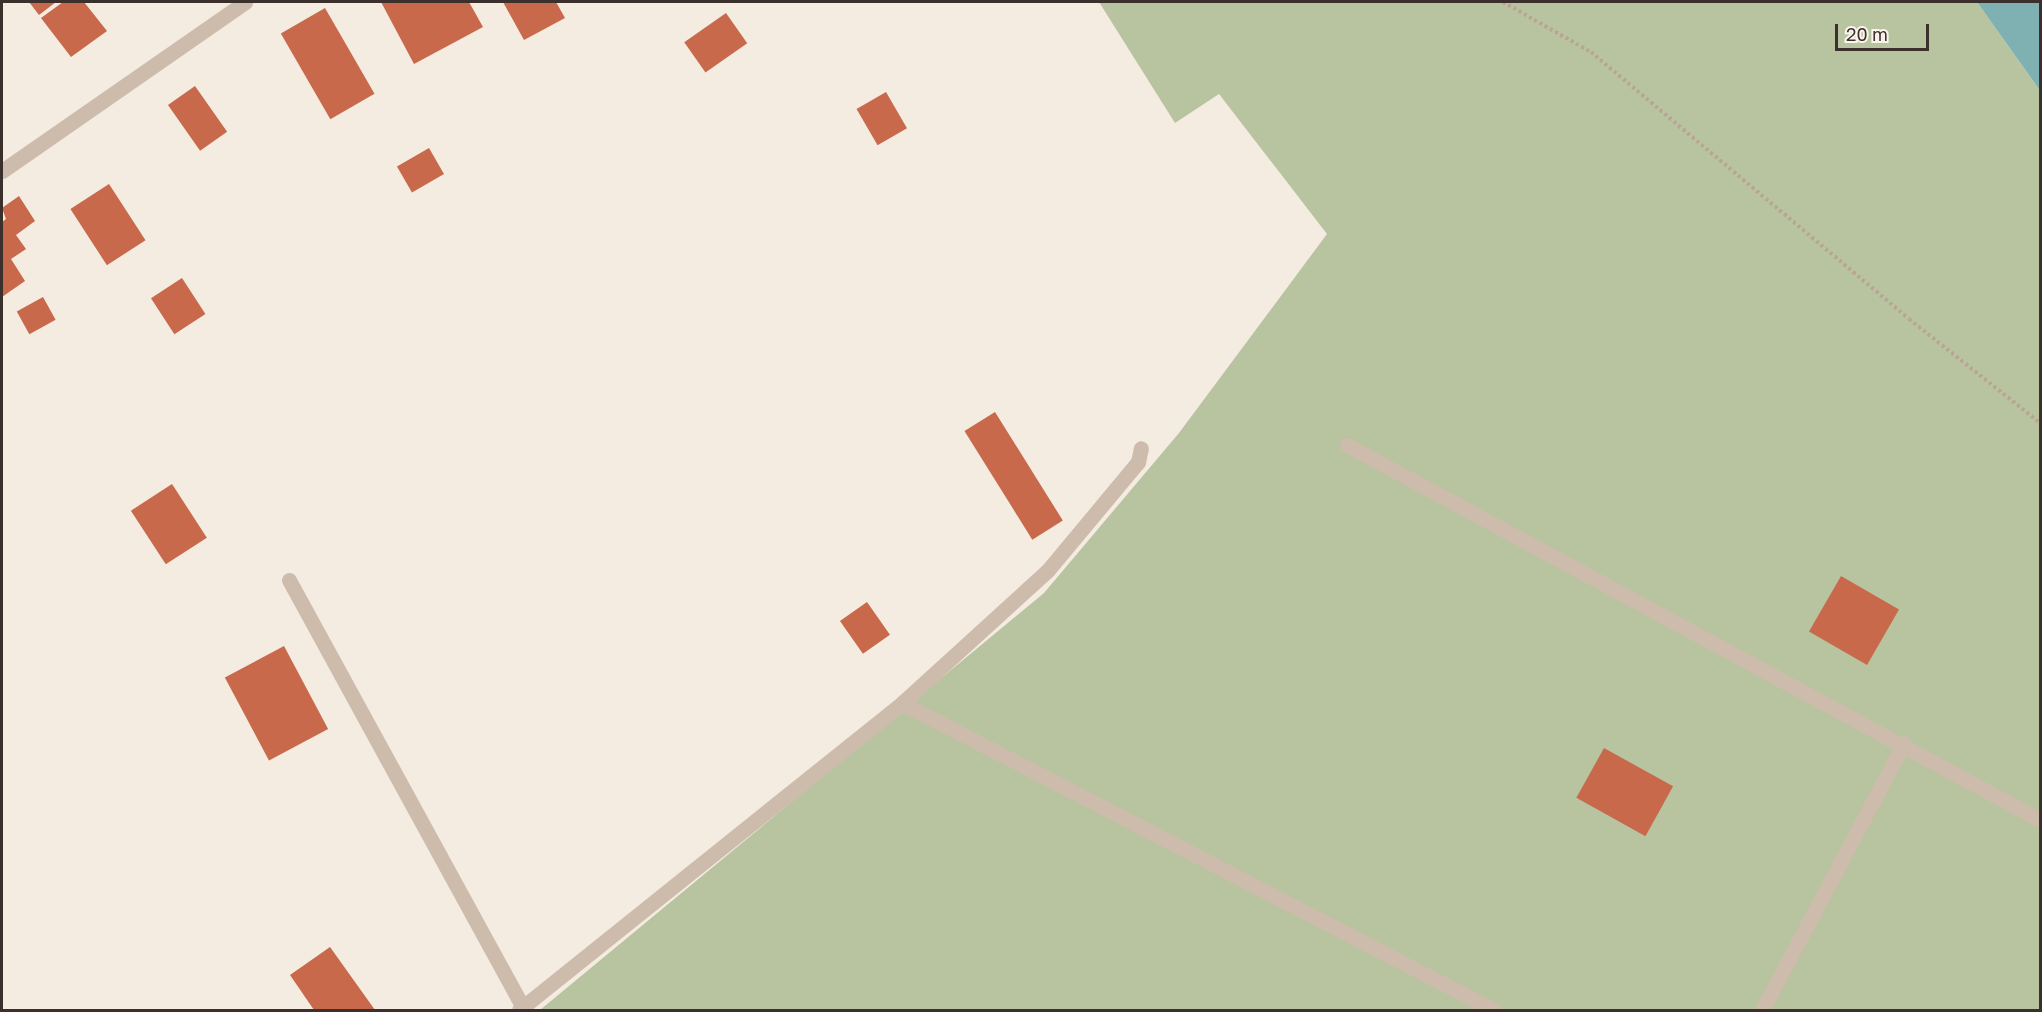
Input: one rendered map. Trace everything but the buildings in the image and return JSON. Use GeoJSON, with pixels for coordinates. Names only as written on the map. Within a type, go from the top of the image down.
{"type":"FeatureCollection","features":[{"type":"Feature","properties":{"kind":"street"},"geometry":{"type":"LineString","coordinates":[[2,171],[245,2]]}},
{"type":"Feature","properties":{"kind":"street"},"geometry":{"type":"LineString","coordinates":[[1347,445],[1904,743],[2040,820]]}},
{"type":"Feature","properties":{"kind":"street"},"geometry":{"type":"LineString","coordinates":[[289,580],[521,1009],[903,703],[1048,570],[1138,462],[1141,448]]}},
{"type":"Feature","properties":{"kind":"street"},"geometry":{"type":"LineString","coordinates":[[903,703],[1494,1011]]}},
{"type":"Feature","properties":{"kind":"street"},"geometry":{"type":"LineString","coordinates":[[1762,1011],[1904,743]]}},
{"type":"Feature","properties":{"kind":"path"},"geometry":{"type":"LineString","coordinates":[[1503,2],[1591,52],[1909,319],[2040,423]]}},
{"type":"Feature","properties":{"kind":"green space"},"geometry":{"type":"Polygon","coordinates":[[[1099,2],[1977,2],[2040,91],[2040,1010],[540,1010],[1044,593],[1179,433],[1327,234],[1219,94],[1175,123],[1099,2]]]}},
{"type":"Feature","properties":{"kind":"water"},"geometry":{"type":"Polygon","coordinates":[[[1977,2],[2040,2],[2040,91],[2038,88],[1977,2]]]}}]}
